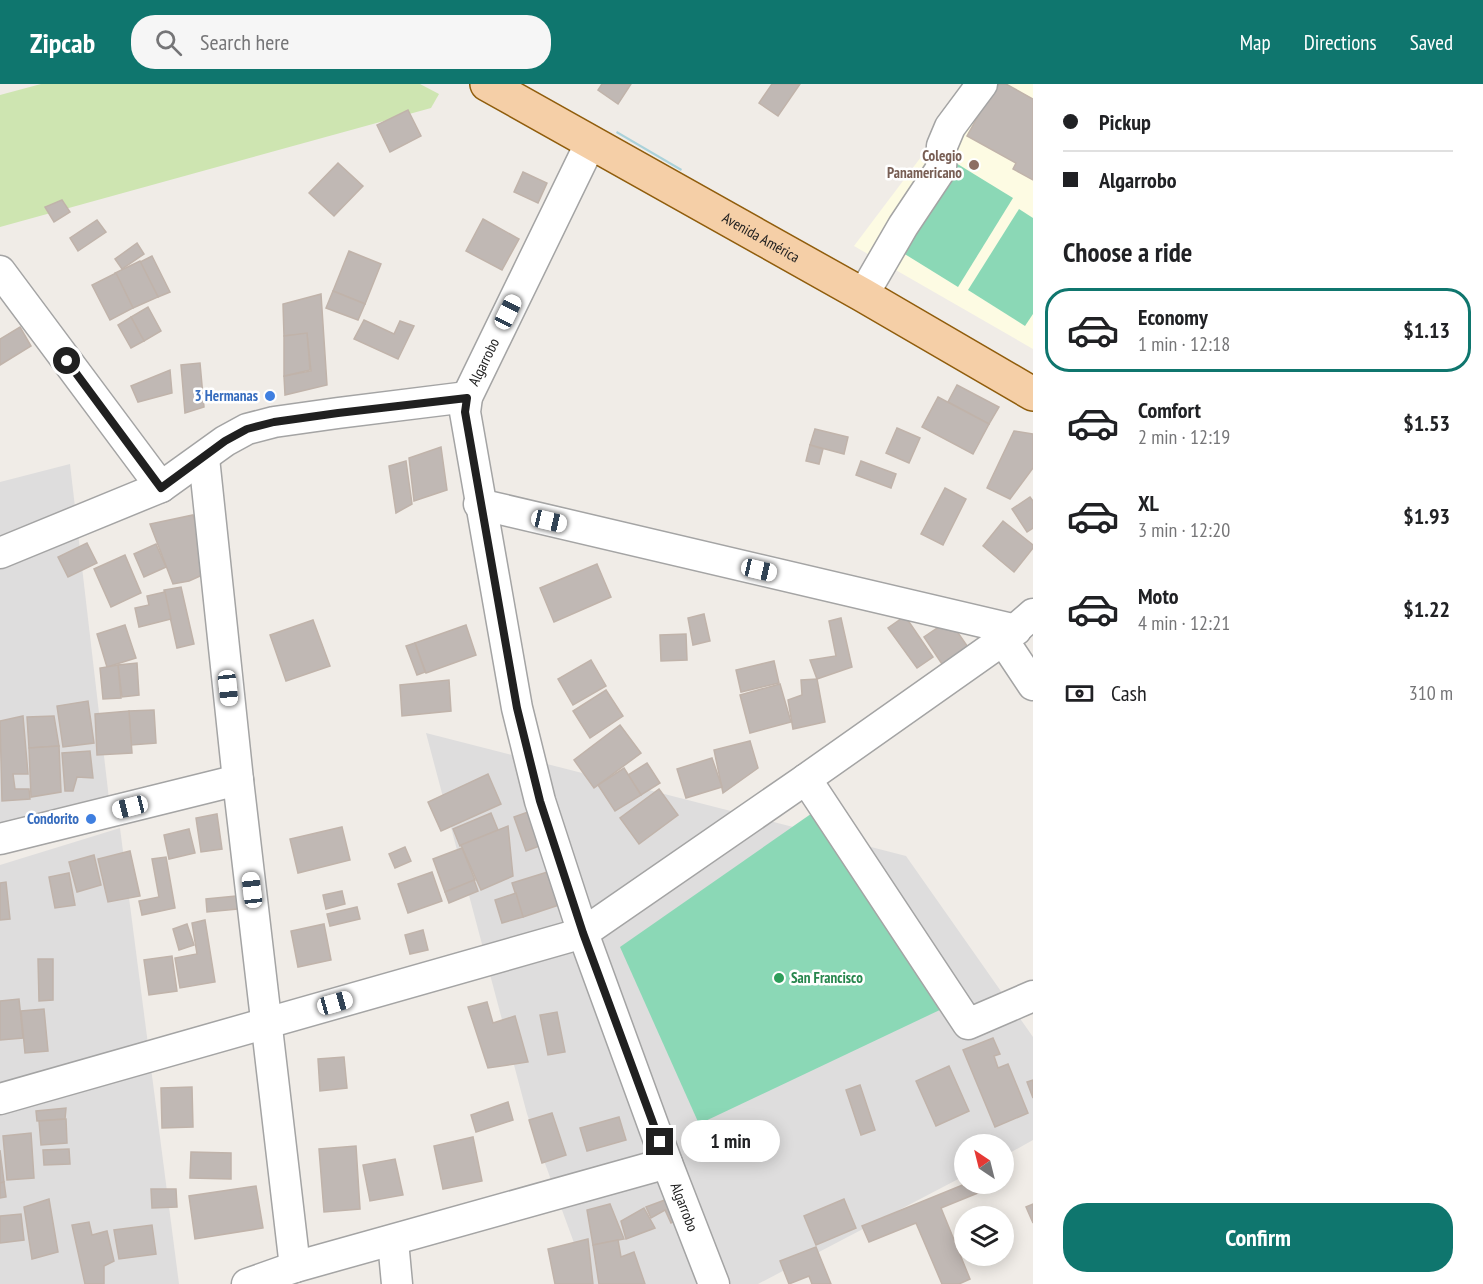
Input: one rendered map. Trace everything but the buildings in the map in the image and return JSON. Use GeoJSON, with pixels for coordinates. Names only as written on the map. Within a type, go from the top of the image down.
{"type":"FeatureCollection","features":[{"type":"Feature","properties":{"kind":"main road","name":"Avenida América"},"geometry":{"type":"LineString","coordinates":[[506,89],[591,142],[1033,394]]}},
{"type":"Feature","properties":{"kind":"street"},"geometry":{"type":"LineString","coordinates":[[863,296],[903,226],[941,169],[942,146],[950,127],[981,84]]}},
{"type":"Feature","properties":{"kind":"street","name":"Algarrobo"},"geometry":{"type":"LineString","coordinates":[[591,142],[467,398],[465,412],[479,504],[517,708],[540,801],[583,933],[714,1284]]}},
{"type":"Feature","properties":{"kind":"street"},"geometry":{"type":"LineString","coordinates":[[0,271],[161,488]]}},
{"type":"Feature","properties":{"kind":"street"},"geometry":{"type":"LineString","coordinates":[[0,553],[161,488],[225,441],[247,429],[274,422],[467,398]]}},
{"type":"Feature","properties":{"kind":"street"},"geometry":{"type":"LineString","coordinates":[[204,458],[238,780],[296,1267]]}},
{"type":"Feature","properties":{"kind":"street"},"geometry":{"type":"LineString","coordinates":[[479,504],[1017,628]]}},
{"type":"Feature","properties":{"kind":"street"},"geometry":{"type":"LineString","coordinates":[[1017,628],[1033,685]]}},
{"type":"Feature","properties":{"kind":"street"},"geometry":{"type":"LineString","coordinates":[[0,1099],[583,933],[806,779],[1017,628]]}},
{"type":"Feature","properties":{"kind":"street"},"geometry":{"type":"LineString","coordinates":[[806,779],[968,1024],[1033,996]]}},
{"type":"Feature","properties":{"kind":"street"},"geometry":{"type":"LineString","coordinates":[[0,839],[238,780]]}},
{"type":"Feature","properties":{"kind":"street"},"geometry":{"type":"LineString","coordinates":[[247,1284],[296,1267],[667,1163]]}},
{"type":"Feature","properties":{"kind":"street"},"geometry":{"type":"LineString","coordinates":[[393,1241],[397,1284]]}},
{"type":"Feature","properties":{"kind":"shaded area","name":"Colegio Panamericano"},"geometry":{"type":"Polygon","coordinates":[[[976,84],[1033,84],[1033,349],[854,246],[976,84]]]}},
{"type":"Feature","properties":{"kind":"shaded area"},"geometry":{"type":"Polygon","coordinates":[[[70,464],[111,816],[0,848],[0,482],[70,464]]]}},
{"type":"Feature","properties":{"kind":"shaded area"},"geometry":{"type":"Polygon","coordinates":[[[426,733],[906,856],[1033,1037],[1033,1140],[1014,1150],[1014,1134],[954,1134],[954,1181],[758,1284],[589,1284],[527,1114],[426,733]]]}},
{"type":"Feature","properties":{"kind":"shaded area"},"geometry":{"type":"Polygon","coordinates":[[[120,828],[179,1284],[0,1284],[0,865],[120,828]]]}},
{"type":"Feature","properties":{"kind":"green space"},"geometry":{"type":"Polygon","coordinates":[[[41,84],[420,84],[439,94],[431,108],[0,227],[0,95],[41,84]]]}},
{"type":"Feature","properties":{"kind":"green space"},"geometry":{"type":"Polygon","coordinates":[[[951,160],[1013,198],[958,287],[895,248],[951,160]]]}},
{"type":"Feature","properties":{"kind":"green space"},"geometry":{"type":"Polygon","coordinates":[[[1019,209],[1033,218],[1033,314],[1025,326],[968,290],[1019,209]]]}},
{"type":"Feature","properties":{"kind":"green space","name":"San Francisco"},"geometry":{"type":"Polygon","coordinates":[[[818,809],[944,1008],[699,1124],[620,947],[818,809]]]}},
{"type":"Feature","properties":{"kind":"water"},"geometry":{"type":"Polygon","coordinates":[[[617,131],[682,169],[681,171],[616,133],[617,131]]]}},
{"type":"Feature","properties":{"kind":"place","name":"Colegio Panamericano"},"geometry":{"type":"Point","coordinates":[974,165]}},
{"type":"Feature","properties":{"kind":"place","name":"3 Hermanas"},"geometry":{"type":"Point","coordinates":[270,396]}},
{"type":"Feature","properties":{"kind":"place","name":"Condorito"},"geometry":{"type":"Point","coordinates":[91,819]}},
{"type":"Feature","properties":{"kind":"place","name":"San Francisco"},"geometry":{"type":"Point","coordinates":[779,978]}},
{"type":"Feature","properties":{"kind":"route"},"geometry":{"type":"LineString","coordinates":[[67,361],[161,488],[225,441],[247,429],[274,422],[467,398],[465,412],[479,504],[517,708],[540,801],[583,933],[660,1142]]}}]}
